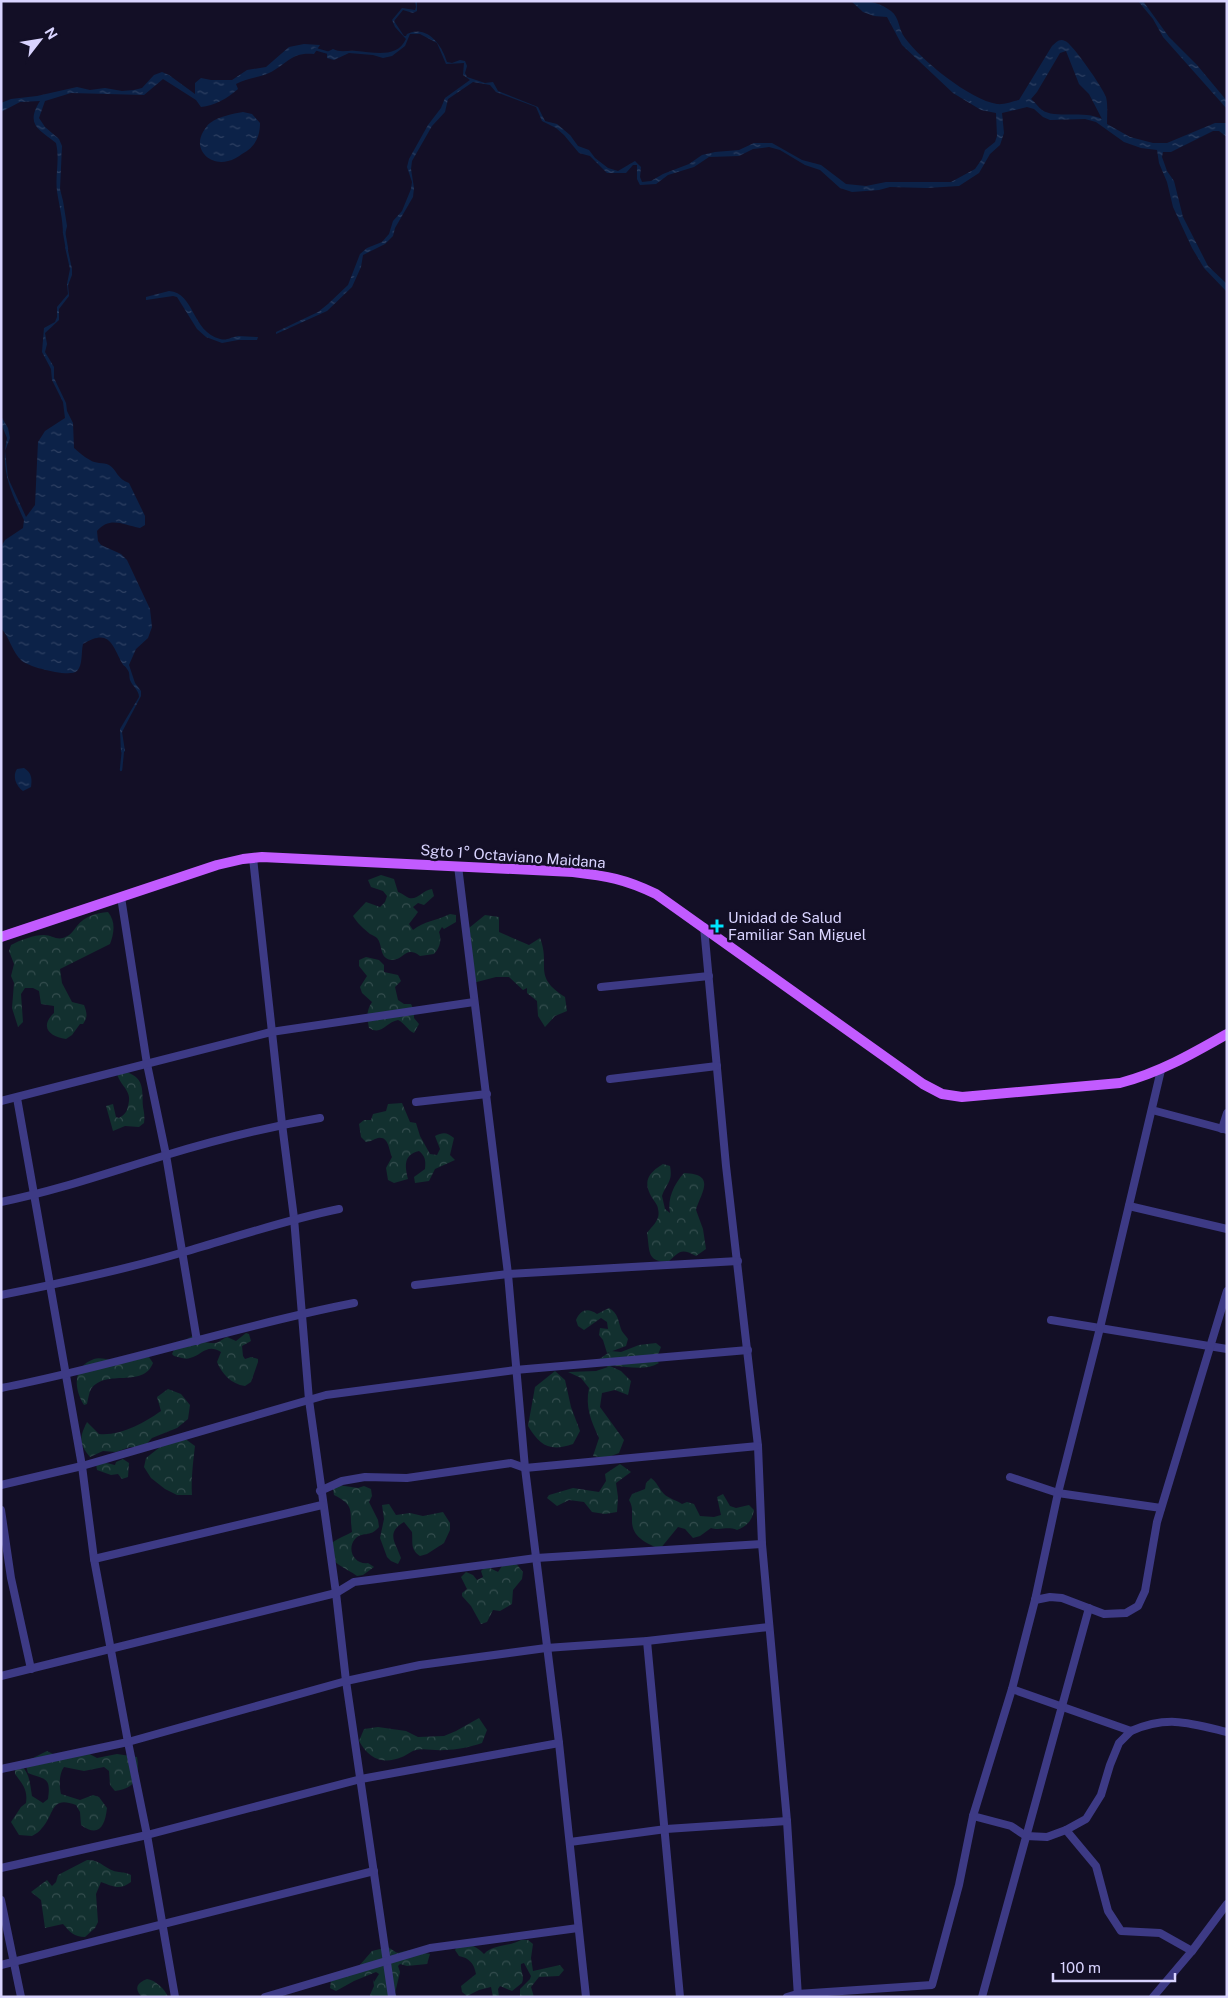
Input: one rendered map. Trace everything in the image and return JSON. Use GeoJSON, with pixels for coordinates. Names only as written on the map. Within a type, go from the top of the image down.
{"type":"FeatureCollection","features":[{"type":"Feature","properties":{"kind":"main road","name":"Sgto 1° Octaviano Maidana"},"geometry":{"type":"LineString","coordinates":[[1,937],[217,865],[253,858],[573,872],[629,881],[656,894],[923,1084],[942,1094],[962,1096],[1120,1083],[1162,1070],[1227,1034]]}},
{"type":"Feature","properties":{"kind":"street"},"geometry":{"type":"LineString","coordinates":[[253,858],[294,1218],[309,1400],[322,1505],[336,1593],[346,1681],[392,1997]]}},
{"type":"Feature","properties":{"kind":"street"},"geometry":{"type":"LineString","coordinates":[[458,866],[508,1274],[525,1468],[570,1842],[586,1997]]}},
{"type":"Feature","properties":{"kind":"street"},"geometry":{"type":"LineString","coordinates":[[121,897],[147,1064],[166,1155],[198,1341]]}},
{"type":"Feature","properties":{"kind":"street"},"geometry":{"type":"LineString","coordinates":[[704,927],[726,1166],[758,1446],[762,1544],[787,1821],[798,1996]]}},
{"type":"Feature","properties":{"kind":"street"},"geometry":{"type":"LineString","coordinates":[[600,987],[709,976]]}},
{"type":"Feature","properties":{"kind":"street"},"geometry":{"type":"LineString","coordinates":[[1,1101],[272,1032],[474,1002]]}},
{"type":"Feature","properties":{"kind":"street"},"geometry":{"type":"LineString","coordinates":[[610,1079],[717,1066]]}},
{"type":"Feature","properties":{"kind":"street"},"geometry":{"type":"LineString","coordinates":[[787,1997],[932,1986],[959,1884],[973,1816],[1012,1689],[1035,1600],[1058,1493],[1162,1070]]}},
{"type":"Feature","properties":{"kind":"street"},"geometry":{"type":"LineString","coordinates":[[416,1102],[487,1094]]}},
{"type":"Feature","properties":{"kind":"street"},"geometry":{"type":"LineString","coordinates":[[17,1098],[82,1466],[94,1559],[147,1835],[175,1997]]}},
{"type":"Feature","properties":{"kind":"street"},"geometry":{"type":"LineString","coordinates":[[1152,1110],[1224,1130],[1227,1112]]}},
{"type":"Feature","properties":{"kind":"street"},"geometry":{"type":"LineString","coordinates":[[1,1202],[34,1196],[166,1155],[282,1124],[320,1118]]}},
{"type":"Feature","properties":{"kind":"street"},"geometry":{"type":"LineString","coordinates":[[1128,1206],[1227,1230]]}},
{"type":"Feature","properties":{"kind":"street"},"geometry":{"type":"LineString","coordinates":[[1,1295],[182,1253],[294,1218],[339,1209]]}},
{"type":"Feature","properties":{"kind":"street"},"geometry":{"type":"LineString","coordinates":[[415,1284],[508,1274],[738,1260]]}},
{"type":"Feature","properties":{"kind":"street"},"geometry":{"type":"LineString","coordinates":[[1035,1600],[1062,1598],[1104,1614],[1126,1613],[1138,1606],[1145,1591],[1161,1508],[1208,1348],[1227,1291]]}},
{"type":"Feature","properties":{"kind":"street"},"geometry":{"type":"LineString","coordinates":[[1,1388],[66,1376],[301,1313],[354,1303]]}},
{"type":"Feature","properties":{"kind":"street"},"geometry":{"type":"LineString","coordinates":[[1051,1320],[1208,1348],[1227,1349]]}},
{"type":"Feature","properties":{"kind":"street"},"geometry":{"type":"LineString","coordinates":[[1,1485],[82,1466],[326,1395],[515,1370],[748,1350]]}},
{"type":"Feature","properties":{"kind":"street"},"geometry":{"type":"LineString","coordinates":[[320,1490],[342,1481],[365,1477],[407,1478],[511,1464],[525,1468],[758,1446]]}},
{"type":"Feature","properties":{"kind":"street"},"geometry":{"type":"LineString","coordinates":[[1010,1478],[1058,1493],[1161,1508]]}},
{"type":"Feature","properties":{"kind":"street"},"geometry":{"type":"LineString","coordinates":[[94,1559],[322,1505]]}},
{"type":"Feature","properties":{"kind":"street"},"geometry":{"type":"LineString","coordinates":[[1,1510],[11,1578],[31,1669]]}},
{"type":"Feature","properties":{"kind":"street"},"geometry":{"type":"LineString","coordinates":[[1,1676],[336,1593],[354,1582],[536,1558],[762,1544]]}},
{"type":"Feature","properties":{"kind":"street"},"geometry":{"type":"LineString","coordinates":[[1,1580],[11,1578]]}},
{"type":"Feature","properties":{"kind":"street"},"geometry":{"type":"LineString","coordinates":[[982,1997],[1089,1608]]}},
{"type":"Feature","properties":{"kind":"street"},"geometry":{"type":"LineString","coordinates":[[1,1769],[128,1742],[346,1681],[420,1665],[546,1648],[647,1641],[769,1627]]}},
{"type":"Feature","properties":{"kind":"street"},"geometry":{"type":"LineString","coordinates":[[647,1641],[666,1829],[680,1997]]}},
{"type":"Feature","properties":{"kind":"street"},"geometry":{"type":"LineString","coordinates":[[1012,1689],[1131,1731]]}},
{"type":"Feature","properties":{"kind":"street"},"geometry":{"type":"LineString","coordinates":[[973,1816],[1011,1826],[1026,1836],[1047,1837],[1066,1830],[1086,1819],[1101,1795],[1110,1765],[1120,1743],[1131,1731],[1162,1722],[1187,1722],[1227,1732]]}},
{"type":"Feature","properties":{"kind":"street"},"geometry":{"type":"LineString","coordinates":[[1,1868],[147,1835],[361,1779],[558,1744]]}},
{"type":"Feature","properties":{"kind":"street"},"geometry":{"type":"LineString","coordinates":[[570,1842],[666,1829],[787,1821]]}},
{"type":"Feature","properties":{"kind":"street"},"geometry":{"type":"LineString","coordinates":[[1066,1830],[1096,1866],[1108,1911],[1120,1931],[1160,1933],[1192,1951]]}},
{"type":"Feature","properties":{"kind":"street"},"geometry":{"type":"LineString","coordinates":[[1,1965],[374,1870]]}},
{"type":"Feature","properties":{"kind":"street"},"geometry":{"type":"LineString","coordinates":[[1,1900],[21,1997]]}},
{"type":"Feature","properties":{"kind":"street"},"geometry":{"type":"LineString","coordinates":[[1153,1997],[1192,1951],[1227,1904]]}},
{"type":"Feature","properties":{"kind":"street"},"geometry":{"type":"LineString","coordinates":[[265,1997],[430,1948],[578,1928]]}},
{"type":"Feature","properties":{"kind":"green space"},"geometry":{"type":"Polygon","coordinates":[[[381,875],[394,879],[398,892],[409,898],[415,898],[432,889],[434,896],[424,905],[418,903],[413,907],[418,912],[409,924],[413,930],[450,914],[456,915],[456,922],[444,929],[442,927],[439,932],[440,944],[434,954],[420,956],[411,952],[395,960],[387,959],[377,938],[365,930],[355,919],[353,916],[366,902],[380,907],[385,902],[387,896],[383,891],[371,887],[368,880],[381,875]]]}},
{"type":"Feature","properties":{"kind":"green space"},"geometry":{"type":"Polygon","coordinates":[[[108,912],[114,928],[110,944],[60,969],[62,983],[72,1002],[84,1005],[86,1019],[83,1024],[80,1024],[72,1035],[66,1039],[51,1034],[47,1023],[54,1013],[54,1006],[41,1004],[39,991],[33,988],[25,988],[21,994],[23,1022],[18,1027],[12,1008],[14,983],[11,976],[14,964],[9,951],[11,945],[40,935],[63,938],[69,935],[87,917],[108,912]]]}},
{"type":"Feature","properties":{"kind":"green space"},"geometry":{"type":"Polygon","coordinates":[[[485,915],[499,917],[499,932],[529,945],[540,938],[543,948],[545,976],[555,990],[565,997],[567,1011],[555,1016],[545,1027],[538,1016],[537,1001],[527,993],[527,988],[523,990],[509,977],[496,977],[469,984],[464,932],[485,915]]]}},
{"type":"Feature","properties":{"kind":"green space"},"geometry":{"type":"Polygon","coordinates":[[[366,957],[379,960],[384,965],[384,972],[398,975],[401,981],[395,987],[398,1000],[404,1004],[411,1004],[414,1010],[414,1018],[419,1024],[414,1033],[398,1020],[381,1030],[369,1028],[368,1015],[372,1002],[362,993],[360,987],[367,976],[359,966],[359,960],[366,957]]]}},
{"type":"Feature","properties":{"kind":"green space"},"geometry":{"type":"Polygon","coordinates":[[[123,1071],[135,1076],[141,1084],[144,1123],[139,1127],[125,1126],[113,1131],[106,1106],[113,1104],[116,1117],[119,1118],[127,1110],[129,1096],[117,1074],[123,1071]]]}},
{"type":"Feature","properties":{"kind":"green space"},"geometry":{"type":"Polygon","coordinates":[[[402,1103],[410,1122],[416,1123],[420,1136],[430,1154],[437,1155],[440,1149],[435,1136],[445,1133],[454,1138],[450,1155],[455,1160],[435,1169],[429,1181],[415,1183],[414,1177],[425,1169],[425,1158],[419,1151],[410,1155],[406,1162],[408,1179],[394,1183],[388,1180],[386,1168],[392,1157],[388,1144],[382,1138],[366,1142],[361,1137],[359,1124],[364,1120],[371,1120],[373,1114],[386,1111],[388,1104],[402,1103]]]}},
{"type":"Feature","properties":{"kind":"green space"},"geometry":{"type":"Polygon","coordinates":[[[663,1164],[670,1166],[671,1171],[670,1179],[662,1196],[665,1209],[670,1213],[672,1192],[684,1173],[694,1174],[701,1177],[704,1181],[703,1191],[696,1210],[703,1229],[706,1249],[696,1256],[680,1252],[668,1262],[656,1260],[652,1257],[649,1250],[647,1233],[656,1222],[659,1213],[658,1207],[648,1188],[648,1178],[663,1164]]]}},
{"type":"Feature","properties":{"kind":"green space"},"geometry":{"type":"Polygon","coordinates":[[[609,1308],[616,1314],[622,1330],[628,1339],[626,1346],[607,1353],[603,1340],[599,1335],[600,1328],[608,1329],[607,1322],[601,1318],[584,1330],[578,1326],[576,1320],[582,1312],[588,1310],[597,1314],[609,1308]]]}},
{"type":"Feature","properties":{"kind":"green space"},"geometry":{"type":"Polygon","coordinates":[[[246,1333],[249,1334],[251,1341],[242,1346],[243,1356],[245,1359],[251,1357],[258,1359],[258,1362],[251,1382],[245,1386],[231,1381],[224,1374],[217,1362],[221,1352],[208,1349],[188,1359],[172,1354],[176,1345],[196,1334],[203,1336],[205,1342],[213,1343],[227,1337],[236,1341],[246,1333]]]}},
{"type":"Feature","properties":{"kind":"green space"},"geometry":{"type":"Polygon","coordinates":[[[656,1343],[661,1347],[656,1360],[659,1363],[653,1366],[641,1368],[610,1366],[621,1371],[631,1381],[628,1395],[615,1390],[602,1393],[600,1407],[624,1440],[619,1453],[606,1458],[593,1456],[599,1438],[590,1414],[589,1388],[581,1378],[568,1372],[596,1371],[608,1367],[598,1360],[611,1351],[621,1352],[639,1345],[656,1343]]]}},
{"type":"Feature","properties":{"kind":"green space"},"geometry":{"type":"Polygon","coordinates":[[[149,1357],[153,1363],[148,1371],[133,1377],[115,1378],[98,1383],[91,1389],[87,1404],[84,1405],[78,1392],[77,1379],[82,1367],[87,1363],[96,1358],[117,1360],[149,1357]]]}},
{"type":"Feature","properties":{"kind":"green space"},"geometry":{"type":"Polygon","coordinates":[[[555,1371],[565,1380],[571,1407],[580,1431],[573,1444],[552,1447],[541,1443],[528,1426],[535,1387],[555,1371]]]}},
{"type":"Feature","properties":{"kind":"green space"},"geometry":{"type":"Polygon","coordinates":[[[168,1389],[181,1394],[190,1405],[188,1419],[177,1428],[152,1438],[143,1448],[130,1447],[116,1452],[103,1451],[90,1457],[81,1440],[87,1422],[99,1434],[116,1433],[132,1428],[161,1411],[157,1397],[168,1389]]]}},
{"type":"Feature","properties":{"kind":"green space"},"geometry":{"type":"Polygon","coordinates":[[[184,1438],[195,1446],[192,1495],[177,1495],[165,1489],[151,1478],[144,1467],[146,1458],[160,1447],[184,1438]]]}},
{"type":"Feature","properties":{"kind":"green space"},"geometry":{"type":"Polygon","coordinates":[[[123,1459],[129,1463],[128,1477],[122,1479],[118,1474],[111,1475],[97,1470],[96,1464],[102,1462],[115,1465],[116,1462],[123,1459]]]}},
{"type":"Feature","properties":{"kind":"green space"},"geometry":{"type":"Polygon","coordinates":[[[620,1464],[631,1472],[616,1483],[618,1497],[617,1512],[605,1514],[592,1512],[584,1502],[569,1500],[557,1506],[547,1498],[549,1495],[573,1488],[599,1492],[606,1481],[605,1474],[620,1464]]]}},
{"type":"Feature","properties":{"kind":"green space"},"geometry":{"type":"Polygon","coordinates":[[[651,1478],[668,1497],[682,1504],[687,1502],[694,1504],[700,1516],[714,1517],[721,1515],[717,1497],[723,1494],[730,1506],[736,1508],[749,1505],[754,1510],[752,1517],[744,1527],[737,1530],[711,1528],[700,1536],[693,1538],[685,1529],[678,1527],[660,1549],[640,1539],[632,1525],[632,1509],[629,1500],[632,1494],[645,1489],[646,1483],[651,1478]]]}},
{"type":"Feature","properties":{"kind":"green space"},"geometry":{"type":"Polygon","coordinates":[[[338,1485],[358,1488],[364,1486],[371,1489],[372,1496],[369,1502],[378,1520],[379,1527],[372,1532],[360,1535],[352,1543],[351,1548],[353,1556],[359,1562],[368,1563],[374,1567],[363,1575],[357,1576],[339,1565],[331,1559],[326,1551],[334,1541],[352,1532],[349,1506],[334,1495],[333,1489],[338,1485]]]}},
{"type":"Feature","properties":{"kind":"green space"},"geometry":{"type":"Polygon","coordinates":[[[389,1504],[396,1515],[410,1513],[423,1516],[443,1512],[450,1523],[450,1530],[444,1543],[427,1554],[420,1556],[413,1548],[412,1532],[404,1522],[398,1526],[393,1534],[401,1558],[398,1564],[391,1561],[387,1557],[380,1538],[384,1519],[382,1505],[389,1504]]]}},
{"type":"Feature","properties":{"kind":"green space"},"geometry":{"type":"Polygon","coordinates":[[[514,1561],[523,1572],[522,1579],[513,1590],[512,1604],[500,1611],[493,1610],[487,1622],[481,1624],[471,1606],[462,1596],[462,1593],[467,1589],[461,1577],[466,1572],[473,1575],[477,1580],[483,1577],[481,1571],[486,1566],[498,1572],[502,1566],[514,1561]]]}},
{"type":"Feature","properties":{"kind":"green space"},"geometry":{"type":"Polygon","coordinates":[[[479,1718],[487,1730],[482,1743],[463,1748],[419,1749],[395,1759],[383,1760],[372,1756],[359,1741],[364,1729],[378,1727],[406,1731],[418,1737],[444,1736],[479,1718]]]}},
{"type":"Feature","properties":{"kind":"green space"},"geometry":{"type":"Polygon","coordinates":[[[47,1751],[59,1757],[84,1751],[97,1758],[117,1754],[137,1757],[138,1770],[135,1780],[128,1787],[115,1791],[110,1785],[109,1771],[104,1767],[84,1771],[64,1767],[62,1770],[60,1780],[61,1794],[80,1800],[93,1795],[99,1797],[107,1808],[103,1825],[97,1830],[87,1829],[81,1825],[80,1812],[76,1805],[62,1802],[57,1804],[46,1823],[38,1832],[32,1836],[19,1835],[11,1822],[26,1803],[26,1794],[24,1787],[15,1774],[15,1766],[21,1765],[24,1768],[29,1779],[32,1796],[43,1803],[48,1799],[48,1783],[46,1780],[28,1773],[26,1766],[29,1760],[47,1751]]]}},
{"type":"Feature","properties":{"kind":"green space"},"geometry":{"type":"Polygon","coordinates":[[[87,1860],[96,1861],[110,1870],[131,1875],[131,1882],[119,1887],[101,1882],[96,1894],[98,1922],[95,1928],[85,1937],[72,1934],[63,1924],[45,1928],[41,1900],[31,1892],[47,1880],[52,1886],[56,1882],[58,1875],[87,1860]]]}},
{"type":"Feature","properties":{"kind":"green space"},"geometry":{"type":"Polygon","coordinates":[[[528,1940],[533,1944],[531,1958],[533,1971],[560,1965],[564,1970],[559,1976],[539,1977],[531,1987],[534,1997],[520,1997],[520,1989],[531,1976],[524,1963],[521,1964],[522,1983],[512,1991],[500,1986],[498,1989],[499,1997],[493,1997],[491,1987],[467,1996],[462,1992],[461,1986],[476,1974],[470,1962],[466,1958],[459,1956],[455,1950],[459,1944],[472,1946],[484,1954],[496,1947],[528,1940]]]}},
{"type":"Feature","properties":{"kind":"green space"},"geometry":{"type":"Polygon","coordinates":[[[388,1947],[397,1953],[410,1950],[430,1954],[427,1964],[407,1966],[400,1964],[398,1966],[400,1972],[395,1993],[397,1997],[371,1997],[374,1986],[373,1979],[374,1982],[379,1974],[376,1972],[336,1991],[330,1988],[331,1981],[359,1966],[372,1951],[388,1947]]]}},
{"type":"Feature","properties":{"kind":"green space"},"geometry":{"type":"Polygon","coordinates":[[[147,1979],[159,1985],[168,1997],[141,1996],[137,1988],[141,1982],[147,1979]]]}},
{"type":"Feature","properties":{"kind":"water"},"geometry":{"type":"Polygon","coordinates":[[[415,1],[417,1],[417,11],[413,13],[403,10],[394,21],[404,36],[414,32],[421,32],[433,38],[437,43],[420,34],[410,34],[405,46],[392,56],[383,58],[373,55],[349,53],[334,60],[327,58],[327,52],[333,49],[384,53],[397,49],[406,39],[395,27],[392,20],[402,8],[415,10],[415,1]]]}},
{"type":"Feature","properties":{"kind":"water"},"geometry":{"type":"Polygon","coordinates":[[[851,1],[872,2],[891,11],[896,17],[905,38],[922,57],[960,87],[986,101],[997,104],[1019,100],[1052,46],[1058,41],[1063,40],[1080,57],[1104,92],[1107,103],[1107,124],[1130,137],[1153,143],[1167,143],[1215,123],[1227,123],[1227,137],[1219,131],[1213,131],[1171,152],[1163,152],[1162,157],[1167,171],[1174,181],[1183,217],[1208,266],[1227,284],[1227,292],[1204,268],[1192,248],[1173,207],[1167,182],[1159,163],[1157,150],[1141,148],[1124,142],[1096,122],[1085,119],[1050,120],[1034,109],[1027,107],[1002,113],[1004,133],[1000,145],[990,154],[979,173],[959,186],[927,188],[890,187],[879,190],[852,192],[840,188],[820,170],[805,165],[780,150],[769,147],[753,149],[739,156],[709,157],[694,167],[668,175],[656,184],[640,185],[637,179],[637,165],[633,165],[626,173],[607,173],[590,156],[579,153],[556,128],[542,121],[536,107],[496,92],[490,85],[473,82],[448,99],[445,112],[432,126],[412,161],[413,197],[395,228],[393,236],[385,244],[363,255],[361,267],[352,287],[327,311],[276,334],[276,332],[318,312],[328,304],[348,285],[360,254],[367,248],[382,242],[389,234],[393,221],[402,211],[411,189],[412,182],[407,167],[409,159],[428,125],[441,108],[445,98],[470,80],[463,75],[464,63],[446,64],[437,43],[447,62],[465,61],[467,77],[485,83],[493,82],[498,91],[538,107],[545,121],[557,124],[570,135],[578,146],[589,150],[595,158],[608,168],[618,171],[635,161],[641,167],[640,177],[642,182],[651,181],[689,164],[702,155],[739,150],[754,143],[772,143],[802,160],[821,165],[846,184],[866,186],[886,182],[951,182],[975,169],[982,159],[985,150],[995,142],[997,136],[996,113],[981,110],[953,93],[902,45],[887,17],[874,16],[863,12],[851,1]],[[1066,51],[1060,53],[1031,99],[1047,113],[1087,115],[1102,119],[1089,94],[1079,84],[1066,51]]]}},
{"type":"Feature","properties":{"kind":"water"},"geometry":{"type":"Polygon","coordinates":[[[1138,1],[1143,1],[1169,37],[1197,65],[1227,101],[1227,109],[1163,37],[1153,19],[1138,1]]]}},
{"type":"Feature","properties":{"kind":"water"},"geometry":{"type":"Polygon","coordinates":[[[304,44],[320,45],[314,54],[294,57],[269,73],[236,84],[238,89],[230,95],[221,101],[206,106],[201,107],[196,100],[163,79],[144,95],[71,93],[45,101],[39,118],[45,127],[59,139],[62,146],[60,189],[67,226],[65,235],[63,234],[57,191],[58,155],[56,143],[36,126],[34,121],[36,109],[40,101],[20,102],[1,112],[1,103],[11,99],[37,96],[77,87],[90,90],[105,88],[122,91],[134,90],[142,88],[154,75],[162,72],[195,94],[195,83],[201,78],[232,80],[247,70],[266,67],[289,47],[304,44]]]}},
{"type":"Feature","properties":{"kind":"water"},"geometry":{"type":"Polygon","coordinates":[[[243,112],[252,114],[260,123],[258,137],[253,145],[230,161],[221,162],[209,159],[200,144],[200,138],[206,127],[218,119],[243,112]]]}},
{"type":"Feature","properties":{"kind":"water"},"geometry":{"type":"Polygon","coordinates":[[[67,246],[72,269],[68,285],[69,296],[59,309],[59,320],[45,333],[47,344],[45,352],[54,367],[54,378],[73,423],[74,448],[92,461],[109,465],[122,479],[129,483],[145,516],[145,525],[140,528],[112,523],[102,526],[97,531],[98,541],[101,545],[121,554],[127,560],[150,609],[152,627],[148,638],[136,649],[129,665],[135,683],[141,691],[141,696],[122,732],[125,751],[123,753],[121,752],[120,729],[139,695],[130,680],[128,670],[112,644],[104,638],[92,639],[83,644],[81,662],[77,671],[73,673],[58,672],[41,669],[22,661],[1,628],[1,547],[5,540],[23,528],[24,520],[8,481],[5,452],[8,478],[26,517],[35,505],[38,442],[45,431],[65,418],[63,402],[52,380],[51,369],[42,352],[44,328],[55,322],[57,307],[68,294],[67,284],[70,269],[65,247],[67,246]]]}},
{"type":"Feature","properties":{"kind":"water"},"geometry":{"type":"Polygon","coordinates":[[[169,291],[177,293],[184,298],[203,328],[211,335],[220,339],[238,336],[258,337],[257,340],[238,340],[222,343],[206,337],[197,329],[177,297],[146,300],[146,297],[169,291]]]}},
{"type":"Feature","properties":{"kind":"water"},"geometry":{"type":"Polygon","coordinates":[[[1,416],[8,428],[10,438],[5,451],[7,438],[1,423],[1,416]]]}},
{"type":"Feature","properties":{"kind":"water"},"geometry":{"type":"Polygon","coordinates":[[[24,768],[31,776],[31,787],[23,791],[17,784],[15,775],[17,769],[24,768]]]}},
{"type":"Feature","properties":{"kind":"waterway"},"geometry":{"type":"LineString","coordinates":[[315,49],[329,53]]}},
{"type":"Feature","properties":{"kind":"waterway"},"geometry":{"type":"LineString","coordinates":[[64,232],[67,249]]}},
{"type":"Feature","properties":{"kind":"waterway"},"geometry":{"type":"LineString","coordinates":[[121,770],[123,750]]}},
{"type":"Feature","properties":{"kind":"place","name":"Unidad de Salud Familiar San Miguel"},"geometry":{"type":"Point","coordinates":[717,926]}}]}
